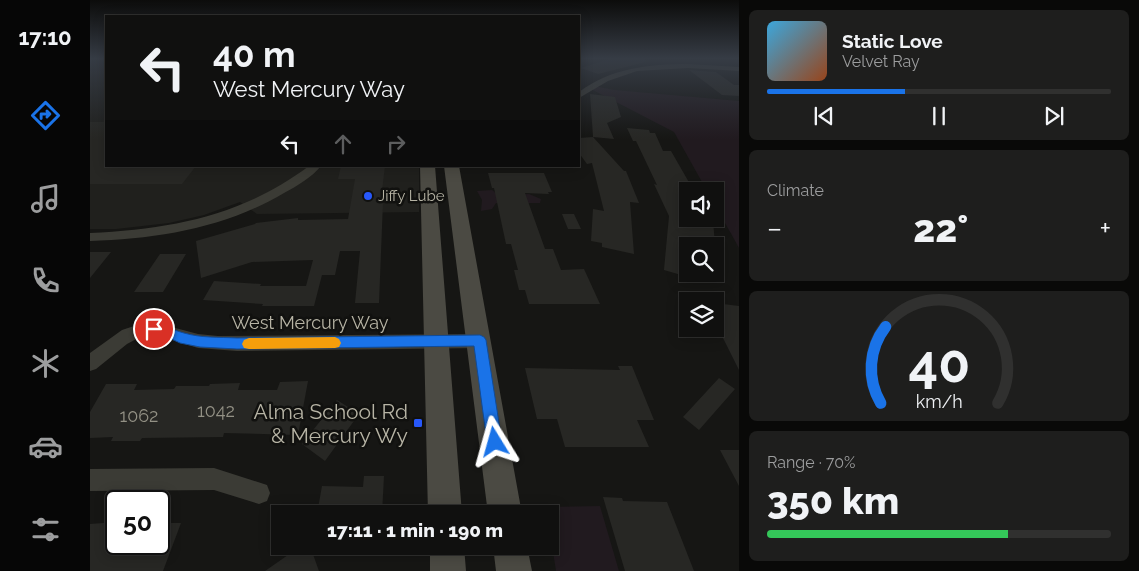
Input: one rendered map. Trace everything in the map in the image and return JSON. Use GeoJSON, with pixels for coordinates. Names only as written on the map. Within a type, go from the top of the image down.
{"type":"FeatureCollection","features":[{"type":"Feature","properties":{"kind":"main road"},"geometry":{"type":"LineString","coordinates":[[427,167],[445,505]]}},
{"type":"Feature","properties":{"kind":"main road"},"geometry":{"type":"LineString","coordinates":[[452,167],[504,505]]}},
{"type":"Feature","properties":{"kind":"main road"},"geometry":{"type":"LineString","coordinates":[[447,555],[448,571]]}},
{"type":"Feature","properties":{"kind":"main road"},"geometry":{"type":"LineString","coordinates":[[511,555],[514,571]]}},
{"type":"Feature","properties":{"kind":"street"},"geometry":{"type":"LineString","coordinates":[[580,95],[595,86]]}},
{"type":"Feature","properties":{"kind":"street"},"geometry":{"type":"LineString","coordinates":[[90,237],[174,229],[223,216],[275,195],[315,167]]}},
{"type":"Feature","properties":{"kind":"street","name":"West Mercury Way"},"geometry":{"type":"LineString","coordinates":[[90,363],[122,340],[142,329],[165,330],[180,338],[200,342],[237,344],[480,340]]}},
{"type":"Feature","properties":{"kind":"street"},"geometry":{"type":"LineString","coordinates":[[90,480],[214,479],[259,493]]}},
{"type":"Feature","properties":{"kind":"shaded area"},"geometry":{"type":"Polygon","coordinates":[[[90,86],[105,86],[105,167],[419,167],[419,212],[257,214],[240,202],[204,215],[169,223],[116,229],[90,229],[90,86]]]}},
{"type":"Feature","properties":{"kind":"shaded area"},"geometry":{"type":"Polygon","coordinates":[[[594,86],[615,90],[739,101],[739,248],[724,221],[724,182],[702,182],[674,132],[589,88],[594,86]]]}},
{"type":"Feature","properties":{"kind":"shaded area"},"geometry":{"type":"Polygon","coordinates":[[[492,190],[500,196],[529,194],[541,199],[540,203],[496,203],[492,209],[481,211],[482,200],[477,191],[492,190]]]}},
{"type":"Feature","properties":{"kind":"shaded area"},"geometry":{"type":"Polygon","coordinates":[[[600,506],[619,571],[556,571],[554,555],[559,555],[559,507],[600,506]]]}},
{"type":"Feature","properties":{"kind":"building"},"geometry":{"type":"Polygon","coordinates":[[[710,86],[739,86],[739,96],[722,95],[710,86]]]}},
{"type":"Feature","properties":{"kind":"building"},"geometry":{"type":"Polygon","coordinates":[[[590,94],[615,97],[621,117],[607,123],[614,139],[593,137],[590,94]]]}},
{"type":"Feature","properties":{"kind":"building"},"geometry":{"type":"Polygon","coordinates":[[[90,122],[105,122],[105,167],[195,167],[182,184],[90,184],[90,122]]]}},
{"type":"Feature","properties":{"kind":"building"},"geometry":{"type":"Polygon","coordinates":[[[627,128],[649,130],[650,133],[655,133],[663,151],[671,151],[689,182],[679,182],[679,227],[714,227],[714,237],[679,237],[679,274],[664,270],[669,216],[654,184],[657,185],[636,141],[633,141],[627,128]]]}},
{"type":"Feature","properties":{"kind":"building"},"geometry":{"type":"Polygon","coordinates":[[[593,137],[626,171],[639,203],[630,202],[634,254],[602,247],[602,243],[591,241],[593,209],[604,211],[592,163],[587,164],[580,154],[580,138],[593,137]]]}},
{"type":"Feature","properties":{"kind":"building"},"geometry":{"type":"Polygon","coordinates":[[[341,167],[385,167],[382,191],[386,190],[385,202],[383,202],[379,303],[355,303],[360,251],[340,251],[335,275],[322,275],[314,306],[262,306],[263,304],[203,300],[214,281],[261,284],[260,286],[306,286],[313,260],[252,262],[201,278],[196,241],[256,223],[298,218],[298,220],[348,219],[355,179],[338,179],[341,167]]]}},
{"type":"Feature","properties":{"kind":"building"},"geometry":{"type":"Polygon","coordinates":[[[488,173],[544,173],[552,192],[548,192],[549,194],[525,193],[545,249],[553,249],[561,270],[584,269],[600,304],[529,304],[525,290],[519,290],[514,270],[518,270],[511,244],[506,244],[494,188],[492,188],[488,173]]]}},
{"type":"Feature","properties":{"kind":"building"},"geometry":{"type":"Polygon","coordinates":[[[562,214],[574,214],[581,229],[568,229],[562,214]]]}},
{"type":"Feature","properties":{"kind":"building"},"geometry":{"type":"Polygon","coordinates":[[[90,252],[111,252],[90,278],[90,252]]]}},
{"type":"Feature","properties":{"kind":"building"},"geometry":{"type":"Polygon","coordinates":[[[160,254],[186,254],[163,292],[134,292],[160,254]]]}},
{"type":"Feature","properties":{"kind":"building"},"geometry":{"type":"Polygon","coordinates":[[[724,304],[739,306],[739,370],[722,337],[724,304]]]}},
{"type":"Feature","properties":{"kind":"building"},"geometry":{"type":"Polygon","coordinates":[[[618,366],[632,366],[654,420],[637,420],[649,447],[565,447],[557,419],[537,419],[525,368],[620,370],[618,366]]]}},
{"type":"Feature","properties":{"kind":"building"},"geometry":{"type":"Polygon","coordinates":[[[719,378],[735,389],[699,430],[683,417],[719,378]]]}},
{"type":"Feature","properties":{"kind":"building"},"geometry":{"type":"Polygon","coordinates":[[[308,381],[298,435],[224,433],[223,437],[142,438],[140,441],[111,441],[113,437],[90,438],[90,412],[106,384],[137,384],[134,390],[174,389],[176,386],[209,386],[210,384],[240,383],[238,390],[277,390],[280,382],[308,381]]]}},
{"type":"Feature","properties":{"kind":"building"},"geometry":{"type":"Polygon","coordinates":[[[337,400],[359,414],[325,461],[302,444],[337,400]]]}},
{"type":"Feature","properties":{"kind":"building"},"geometry":{"type":"Polygon","coordinates":[[[720,450],[739,450],[739,486],[720,450]]]}},
{"type":"Feature","properties":{"kind":"building"},"geometry":{"type":"Polygon","coordinates":[[[364,476],[384,476],[382,505],[319,505],[322,486],[363,487],[364,476]]]}},
{"type":"Feature","properties":{"kind":"building"},"geometry":{"type":"Polygon","coordinates":[[[603,497],[622,498],[623,501],[667,502],[694,571],[625,571],[603,497]]]}},
{"type":"Feature","properties":{"kind":"building"},"geometry":{"type":"Polygon","coordinates":[[[105,523],[105,555],[169,555],[163,571],[90,571],[90,524],[105,523]]]}},
{"type":"Feature","properties":{"kind":"building"},"geometry":{"type":"Polygon","coordinates":[[[170,523],[181,523],[170,552],[170,523]]]}},
{"type":"Feature","properties":{"kind":"building"},"geometry":{"type":"Polygon","coordinates":[[[288,555],[313,555],[319,571],[265,571],[288,555]]]}},
{"type":"Feature","properties":{"kind":"slow traffic"},"geometry":{"type":"LineString","coordinates":[[249,344],[335,343]]}},
{"type":"Feature","properties":{"kind":"place","name":"Jiffy Lube"},"geometry":{"type":"Point","coordinates":[368,196]}},
{"type":"Feature","properties":{"kind":"place","name":"Alma School Rd & Mercury Wy"},"geometry":{"type":"Point","coordinates":[418,423]}},
{"type":"Feature","properties":{"kind":"route"},"geometry":{"type":"LineString","coordinates":[[154,329],[165,330],[180,338],[200,342],[237,344],[480,340],[495,442]]}}]}
